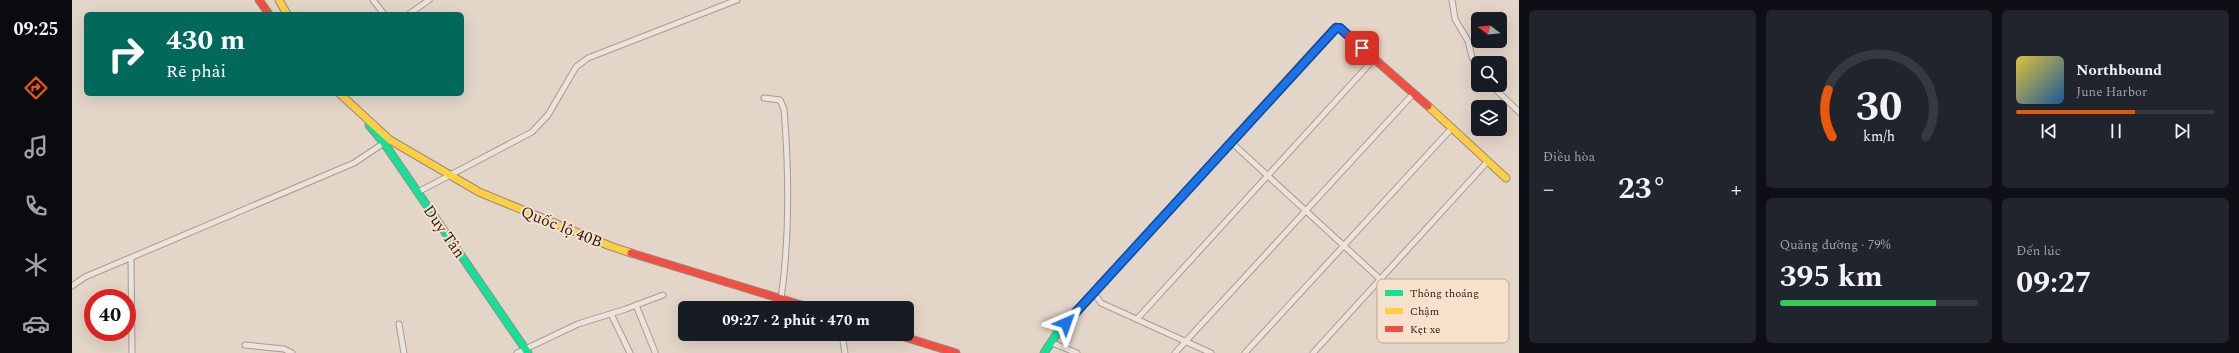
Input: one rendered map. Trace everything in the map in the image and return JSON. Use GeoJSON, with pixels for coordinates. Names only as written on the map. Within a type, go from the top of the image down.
{"type":"FeatureCollection","features":[{"type":"Feature","properties":{"kind":"main road"},"geometry":{"type":"LineString","coordinates":[[259,0],[268,12]]}},
{"type":"Feature","properties":{"kind":"main road"},"geometry":{"type":"LineString","coordinates":[[279,0],[286,12]]}},
{"type":"Feature","properties":{"kind":"main road"},"geometry":{"type":"LineString","coordinates":[[1044,353],[1050,342],[1336,27],[1414,93],[1451,129],[1506,178]]}},
{"type":"Feature","properties":{"kind":"main road","name":"Quốc lộ 40B"},"geometry":{"type":"LineString","coordinates":[[342,96],[390,140],[479,192],[610,246],[788,301]]}},
{"type":"Feature","properties":{"kind":"main road","name":"Duy Tân"},"geometry":{"type":"LineString","coordinates":[[358,112],[384,144],[418,192],[526,351]]}},
{"type":"Feature","properties":{"kind":"main road"},"geometry":{"type":"LineString","coordinates":[[914,340],[956,353]]}},
{"type":"Feature","properties":{"kind":"street"},"geometry":{"type":"LineString","coordinates":[[373,0],[382,12]]}},
{"type":"Feature","properties":{"kind":"street"},"geometry":{"type":"LineString","coordinates":[[412,12],[429,0]]}},
{"type":"Feature","properties":{"kind":"street"},"geometry":{"type":"LineString","coordinates":[[418,192],[532,132],[548,115],[572,72],[588,58],[737,0]]}},
{"type":"Feature","properties":{"kind":"street"},"geometry":{"type":"LineString","coordinates":[[1452,0],[1455,19],[1468,40],[1472,56]]}},
{"type":"Feature","properties":{"kind":"street"},"geometry":{"type":"LineString","coordinates":[[1137,319],[1374,59]]}},
{"type":"Feature","properties":{"kind":"street"},"geometry":{"type":"LineString","coordinates":[[1499,92],[1519,112]]}},
{"type":"Feature","properties":{"kind":"street"},"geometry":{"type":"LineString","coordinates":[[1175,353],[1414,93]]}},
{"type":"Feature","properties":{"kind":"street"},"geometry":{"type":"LineString","coordinates":[[764,98],[780,100],[784,109],[787,225],[786,255],[781,299]]}},
{"type":"Feature","properties":{"kind":"street"},"geometry":{"type":"LineString","coordinates":[[1245,353],[1451,129]]}},
{"type":"Feature","properties":{"kind":"street"},"geometry":{"type":"LineString","coordinates":[[1232,142],[1380,279],[1488,162]]}},
{"type":"Feature","properties":{"kind":"street"},"geometry":{"type":"LineString","coordinates":[[72,286],[85,277],[354,163],[384,144]]}},
{"type":"Feature","properties":{"kind":"street"},"geometry":{"type":"LineString","coordinates":[[131,258],[132,353]]}},
{"type":"Feature","properties":{"kind":"street"},"geometry":{"type":"LineString","coordinates":[[1313,353],[1377,282]]}},
{"type":"Feature","properties":{"kind":"street"},"geometry":{"type":"LineString","coordinates":[[1094,293],[1101,303],[1211,353]]}},
{"type":"Feature","properties":{"kind":"street"},"geometry":{"type":"LineString","coordinates":[[518,353],[526,351],[568,328],[612,314],[663,295]]}},
{"type":"Feature","properties":{"kind":"street"},"geometry":{"type":"LineString","coordinates":[[636,305],[655,352]]}},
{"type":"Feature","properties":{"kind":"street"},"geometry":{"type":"LineString","coordinates":[[612,314],[630,353]]}},
{"type":"Feature","properties":{"kind":"street"},"geometry":{"type":"LineString","coordinates":[[399,324],[404,353]]}},
{"type":"Feature","properties":{"kind":"street"},"geometry":{"type":"LineString","coordinates":[[843,341],[846,353]]}},
{"type":"Feature","properties":{"kind":"street"},"geometry":{"type":"LineString","coordinates":[[1050,342],[1077,353]]}},
{"type":"Feature","properties":{"kind":"street"},"geometry":{"type":"LineString","coordinates":[[245,345],[284,349],[292,353]]}},
{"type":"Feature","properties":{"kind":"traffic: fast"},"geometry":{"type":"LineString","coordinates":[[1044,353],[1058,332],[1323,41]]}},
{"type":"Feature","properties":{"kind":"traffic: fast"},"geometry":{"type":"LineString","coordinates":[[369,125],[384,143],[528,353]]}},
{"type":"Feature","properties":{"kind":"traffic: slow"},"geometry":{"type":"LineString","coordinates":[[279,0],[286,12]]}},
{"type":"Feature","properties":{"kind":"traffic: slow"},"geometry":{"type":"LineString","coordinates":[[342,96],[390,140],[479,192],[610,246],[631,253]]}},
{"type":"Feature","properties":{"kind":"traffic: slow"},"geometry":{"type":"LineString","coordinates":[[1428,106],[1506,178]]}},
{"type":"Feature","properties":{"kind":"traffic: jam"},"geometry":{"type":"LineString","coordinates":[[259,0],[268,12]]}},
{"type":"Feature","properties":{"kind":"traffic: jam"},"geometry":{"type":"LineString","coordinates":[[1323,41],[1336,27],[1339,28],[1428,106]]}},
{"type":"Feature","properties":{"kind":"traffic: jam"},"geometry":{"type":"LineString","coordinates":[[631,253],[788,301]]}},
{"type":"Feature","properties":{"kind":"traffic: jam"},"geometry":{"type":"LineString","coordinates":[[914,340],[956,353]]}},
{"type":"Feature","properties":{"kind":"route"},"geometry":{"type":"LineString","coordinates":[[1066,323],[1336,28],[1340,28],[1362,48]]}}]}
